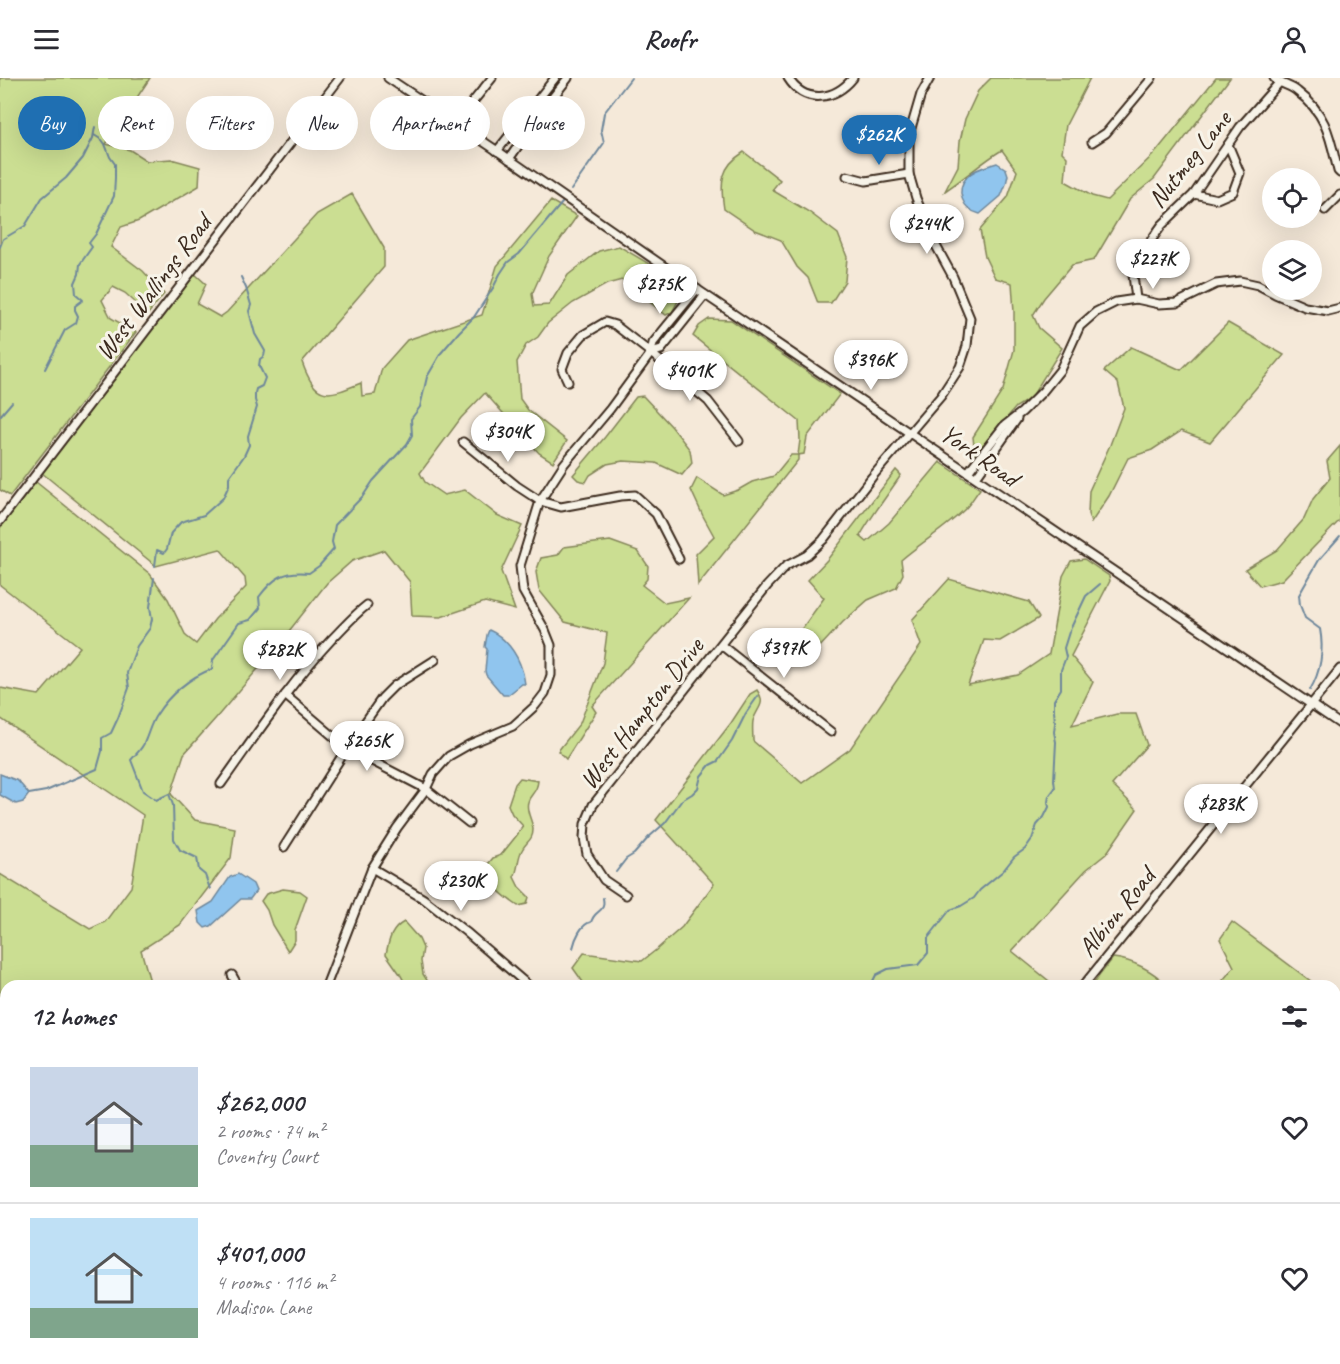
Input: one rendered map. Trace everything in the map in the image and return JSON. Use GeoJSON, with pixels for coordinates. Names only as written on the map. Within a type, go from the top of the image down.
{"type":"FeatureCollection","features":[{"type":"Feature","properties":{"kind":"street","name":"West Wallings Road"},"geometry":{"type":"LineString","coordinates":[[0,521],[340,78]]}},
{"type":"Feature","properties":{"kind":"street","name":"York Road"},"geometry":{"type":"LineString","coordinates":[[388,78],[414,96]]}},
{"type":"Feature","properties":{"kind":"street"},"geometry":{"type":"LineString","coordinates":[[478,96],[492,78]]}},
{"type":"Feature","properties":{"kind":"street"},"geometry":{"type":"LineString","coordinates":[[497,152],[555,78]]}},
{"type":"Feature","properties":{"kind":"street"},"geometry":{"type":"LineString","coordinates":[[508,159],[568,78]]}},
{"type":"Feature","properties":{"kind":"street"},"geometry":{"type":"LineString","coordinates":[[788,78],[796,88],[806,94],[819,97],[837,93],[853,78]]}},
{"type":"Feature","properties":{"kind":"street","name":"West Hampton Drive"},"geometry":{"type":"LineString","coordinates":[[626,895],[604,880],[587,854],[584,838],[585,824],[593,805],[767,586],[786,566],[807,555],[823,540],[872,477],[941,396],[960,367],[967,346],[970,318],[953,277],[934,242],[909,174],[909,135],[921,94],[930,78]]}},
{"type":"Feature","properties":{"kind":"street"},"geometry":{"type":"LineString","coordinates":[[1092,142],[1106,133],[1152,78]]}},
{"type":"Feature","properties":{"kind":"street"},"geometry":{"type":"LineString","coordinates":[[1276,81],[1295,89],[1310,101],[1329,132],[1340,173]]}},
{"type":"Feature","properties":{"kind":"street","name":"Nutmeg Lane"},"geometry":{"type":"LineString","coordinates":[[1136,299],[1133,275],[1140,256],[1162,225],[1194,194],[1240,127],[1276,81]]}},
{"type":"Feature","properties":{"kind":"street"},"geometry":{"type":"LineString","coordinates":[[1194,194],[1217,199],[1233,192],[1240,173],[1228,145]]}},
{"type":"Feature","properties":{"kind":"street","name":"York Road"},"geometry":{"type":"LineString","coordinates":[[490,147],[1340,724]]}},
{"type":"Feature","properties":{"kind":"street"},"geometry":{"type":"LineString","coordinates":[[847,176],[866,181],[909,174]]}},
{"type":"Feature","properties":{"kind":"street"},"geometry":{"type":"LineString","coordinates":[[1325,210],[1340,195]]}},
{"type":"Feature","properties":{"kind":"street"},"geometry":{"type":"LineString","coordinates":[[968,472],[1004,426],[1043,391],[1060,370],[1080,327],[1096,312],[1116,302],[1136,299],[1159,304],[1177,303],[1216,284],[1240,281],[1258,285],[1305,308],[1328,311],[1340,308]]}},
{"type":"Feature","properties":{"kind":"street"},"geometry":{"type":"LineString","coordinates":[[328,980],[372,868],[397,828],[426,789],[433,774],[449,756],[470,744],[513,726],[535,706],[545,693],[551,675],[551,645],[523,591],[520,566],[540,501],[564,464],[610,409],[651,353],[653,343],[697,289]]}},
{"type":"Feature","properties":{"kind":"street"},"geometry":{"type":"LineString","coordinates":[[651,353],[661,350],[705,295]]}},
{"type":"Feature","properties":{"kind":"street"},"geometry":{"type":"LineString","coordinates":[[568,382],[562,369],[568,353],[583,335],[605,322],[615,325],[708,401],[739,441]]}},
{"type":"Feature","properties":{"kind":"street"},"geometry":{"type":"LineString","coordinates":[[975,477],[1022,412]]}},
{"type":"Feature","properties":{"kind":"street"},"geometry":{"type":"LineString","coordinates":[[463,442],[517,486],[540,501],[561,507],[635,495],[656,514],[679,559]]}},
{"type":"Feature","properties":{"kind":"street"},"geometry":{"type":"LineString","coordinates":[[221,784],[285,695],[319,653],[367,604]]}},
{"type":"Feature","properties":{"kind":"street"},"geometry":{"type":"LineString","coordinates":[[721,645],[831,732]]}},
{"type":"Feature","properties":{"kind":"street"},"geometry":{"type":"LineString","coordinates":[[284,847],[382,698],[394,686],[435,660]]}},
{"type":"Feature","properties":{"kind":"street","name":"Albion Road"},"geometry":{"type":"LineString","coordinates":[[1088,980],[1340,669]]}},
{"type":"Feature","properties":{"kind":"street"},"geometry":{"type":"LineString","coordinates":[[285,695],[347,748],[426,789],[469,823]]}},
{"type":"Feature","properties":{"kind":"street"},"geometry":{"type":"LineString","coordinates":[[372,868],[424,899],[522,980]]}},
{"type":"Feature","properties":{"kind":"street"},"geometry":{"type":"LineString","coordinates":[[232,975],[235,980]]}},
{"type":"Feature","properties":{"kind":"green space"},"geometry":{"type":"Polygon","coordinates":[[[0,78],[150,78],[138,96],[98,96],[98,150],[130,150],[147,161],[171,159],[200,167],[199,186],[139,221],[121,227],[111,247],[143,271],[164,294],[148,314],[125,293],[113,287],[102,300],[111,318],[136,332],[10,496],[0,490],[0,78]]]}},
{"type":"Feature","properties":{"kind":"green space"},"geometry":{"type":"Polygon","coordinates":[[[991,78],[1090,78],[1066,125],[1062,152],[1067,157],[1065,181],[1092,196],[1107,200],[1155,153],[1216,78],[1230,78],[1154,179],[1130,199],[1094,260],[1072,265],[1044,298],[1033,315],[1039,328],[1062,348],[1031,398],[1016,407],[975,455],[973,437],[1003,390],[1014,350],[1012,283],[995,278],[985,257],[980,230],[1008,197],[1017,171],[1002,150],[945,191],[958,166],[965,119],[978,91],[991,78]]]}},
{"type":"Feature","properties":{"kind":"green space"},"geometry":{"type":"Polygon","coordinates":[[[744,152],[780,180],[772,190],[809,212],[838,234],[847,257],[845,281],[831,303],[818,303],[808,278],[797,267],[781,240],[755,230],[724,209],[722,183],[726,170],[744,152]]]}},
{"type":"Feature","properties":{"kind":"green space"},"geometry":{"type":"Polygon","coordinates":[[[352,194],[384,248],[384,267],[302,362],[312,384],[324,392],[331,393],[361,383],[362,396],[375,394],[382,368],[407,340],[482,315],[497,266],[551,201],[577,216],[549,256],[532,294],[534,306],[549,305],[568,275],[599,251],[619,246],[686,286],[672,312],[666,315],[622,280],[607,284],[573,303],[548,323],[538,337],[526,345],[517,362],[520,399],[528,410],[567,441],[553,462],[539,453],[485,393],[461,418],[420,473],[425,482],[444,495],[465,490],[497,515],[522,526],[501,571],[515,610],[485,602],[441,617],[412,616],[410,582],[384,550],[352,561],[327,583],[274,650],[184,754],[171,794],[195,820],[235,828],[231,858],[180,925],[141,950],[150,980],[0,980],[0,874],[90,929],[105,922],[131,887],[143,815],[0,718],[0,688],[39,695],[80,647],[0,585],[0,528],[36,482],[150,574],[168,599],[186,636],[196,644],[215,619],[246,587],[245,578],[220,549],[156,566],[42,473],[195,274],[206,284],[197,304],[220,317],[317,214],[352,194]]]}},
{"type":"Feature","properties":{"kind":"green space"},"geometry":{"type":"Polygon","coordinates":[[[709,319],[731,320],[840,394],[807,437],[804,454],[798,455],[799,421],[693,336],[699,326],[709,319]]]}},
{"type":"Feature","properties":{"kind":"green space"},"geometry":{"type":"Polygon","coordinates":[[[1228,323],[1284,355],[1210,442],[1181,431],[1152,450],[1128,458],[1109,496],[1091,523],[1088,514],[1089,491],[1124,408],[1118,383],[1104,371],[1131,347],[1181,370],[1228,323]]]}},
{"type":"Feature","properties":{"kind":"green space"},"geometry":{"type":"Polygon","coordinates":[[[643,396],[690,450],[692,463],[682,475],[656,463],[623,461],[607,464],[590,475],[586,482],[578,480],[573,475],[636,397],[643,396]]]}},
{"type":"Feature","properties":{"kind":"green space"},"geometry":{"type":"Polygon","coordinates":[[[1340,446],[1340,520],[1282,580],[1260,586],[1245,569],[1277,550],[1304,519],[1313,499],[1330,478],[1327,461],[1340,446]]]}},
{"type":"Feature","properties":{"kind":"green space"},"geometry":{"type":"Polygon","coordinates":[[[791,455],[798,455],[798,460],[698,585],[696,554],[714,536],[691,490],[697,478],[723,495],[752,482],[774,476],[791,455]]]}},
{"type":"Feature","properties":{"kind":"green space"},"geometry":{"type":"Polygon","coordinates":[[[940,462],[980,489],[971,502],[950,522],[901,560],[903,574],[896,588],[868,600],[843,622],[803,665],[792,664],[782,656],[824,598],[808,580],[827,560],[896,470],[901,475],[860,536],[867,542],[889,523],[940,462]]]}},
{"type":"Feature","properties":{"kind":"green space"},"geometry":{"type":"Polygon","coordinates":[[[610,541],[638,551],[648,566],[647,579],[642,585],[665,603],[689,598],[592,706],[596,712],[566,759],[558,751],[580,723],[603,663],[607,633],[565,622],[539,590],[536,572],[541,558],[558,555],[564,547],[610,541]]]}},
{"type":"Feature","properties":{"kind":"green space"},"geometry":{"type":"Polygon","coordinates":[[[1084,559],[1109,576],[1110,581],[1071,656],[1093,682],[1072,725],[1117,714],[1136,714],[1147,745],[1112,785],[1137,809],[1106,854],[1086,870],[1012,951],[1048,980],[581,980],[573,968],[584,953],[642,961],[682,927],[714,884],[656,820],[731,723],[750,694],[757,690],[761,699],[753,721],[753,741],[802,783],[850,749],[921,645],[912,620],[949,579],[1029,602],[1039,618],[1000,641],[984,640],[968,685],[1018,675],[1049,654],[1063,576],[1071,561],[1084,559]]]}},
{"type":"Feature","properties":{"kind":"green space"},"geometry":{"type":"Polygon","coordinates":[[[520,778],[538,781],[527,805],[533,833],[520,853],[514,877],[519,887],[529,897],[527,904],[518,906],[503,895],[486,875],[484,869],[493,858],[501,855],[523,826],[512,814],[508,805],[515,784],[520,778]]]}},
{"type":"Feature","properties":{"kind":"green space"},"geometry":{"type":"Polygon","coordinates":[[[283,889],[300,891],[307,896],[295,930],[295,940],[288,951],[261,901],[266,894],[283,889]]]}},
{"type":"Feature","properties":{"kind":"green space"},"geometry":{"type":"Polygon","coordinates":[[[404,922],[419,939],[423,948],[421,961],[423,974],[427,980],[403,980],[386,954],[393,932],[404,922]]]}},
{"type":"Feature","properties":{"kind":"green space"},"geometry":{"type":"Polygon","coordinates":[[[1232,922],[1309,980],[1223,980],[1234,967],[1220,939],[1232,922]]]}},
{"type":"Feature","properties":{"kind":"green space"},"geometry":{"type":"Polygon","coordinates":[[[1113,958],[1142,967],[1161,980],[1096,980],[1113,958]]]}},
{"type":"Feature","properties":{"kind":"water"},"geometry":{"type":"Polygon","coordinates":[[[997,163],[1006,169],[1008,175],[1001,196],[980,214],[974,212],[962,199],[963,182],[973,172],[997,163]]]}},
{"type":"Feature","properties":{"kind":"water"},"geometry":{"type":"Polygon","coordinates":[[[489,630],[510,646],[523,672],[525,684],[508,695],[503,695],[486,675],[487,649],[485,647],[489,630]]]}},
{"type":"Feature","properties":{"kind":"water"},"geometry":{"type":"Polygon","coordinates":[[[0,774],[18,781],[29,794],[23,802],[16,804],[0,795],[0,774]]]}},
{"type":"Feature","properties":{"kind":"water"},"geometry":{"type":"Polygon","coordinates":[[[238,874],[253,884],[256,891],[250,899],[241,899],[211,926],[205,928],[200,923],[198,911],[213,902],[230,877],[238,874]]]}},
{"type":"Feature","properties":{"kind":"waterway"},"geometry":{"type":"LineString","coordinates":[[571,190],[604,143],[601,130],[604,113],[631,78]]}},
{"type":"Feature","properties":{"kind":"waterway"},"geometry":{"type":"LineString","coordinates":[[0,247],[3,239],[25,226],[42,198],[66,178],[83,158],[93,138],[95,127]]}},
{"type":"Feature","properties":{"kind":"waterway"},"geometry":{"type":"LineString","coordinates":[[45,369],[65,330],[76,323],[78,316],[75,306],[83,300],[76,294],[75,283],[80,264],[92,247],[89,243],[96,234],[114,196],[115,164],[105,144],[94,135]]}},
{"type":"Feature","properties":{"kind":"waterway"},"geometry":{"type":"LineString","coordinates":[[210,889],[205,875],[199,870],[197,858],[180,850],[174,839],[173,805],[169,794],[156,800],[143,791],[131,760],[143,746],[153,720],[162,707],[188,682],[212,669],[213,660],[239,623],[250,620],[260,608],[259,597],[269,585],[286,574],[309,573],[319,566],[334,549],[332,542],[335,525],[363,496],[412,435],[411,419],[420,407],[427,377],[441,353],[474,317],[508,262],[519,254],[562,203]]}},
{"type":"Feature","properties":{"kind":"waterway"},"geometry":{"type":"LineString","coordinates":[[155,566],[157,550],[164,553],[171,533],[181,522],[204,515],[223,498],[229,485],[229,477],[249,445],[248,436],[257,407],[255,393],[256,389],[262,386],[265,378],[259,366],[265,351],[255,334],[249,311],[251,305],[241,277]]}},
{"type":"Feature","properties":{"kind":"waterway"},"geometry":{"type":"LineString","coordinates":[[0,416],[12,402]]}},
{"type":"Feature","properties":{"kind":"waterway"},"geometry":{"type":"LineString","coordinates":[[1310,690],[1319,668],[1321,637],[1320,629],[1305,618],[1299,595],[1319,560],[1340,536]]}},
{"type":"Feature","properties":{"kind":"waterway"},"geometry":{"type":"LineString","coordinates":[[29,794],[46,791],[97,769],[102,751],[102,738],[111,733],[118,718],[129,688],[127,673],[137,646],[150,628],[154,578]]}},
{"type":"Feature","properties":{"kind":"waterway"},"geometry":{"type":"LineString","coordinates":[[874,980],[876,975],[888,969],[918,965],[928,953],[928,938],[950,910],[974,898],[1003,871],[1014,857],[1025,849],[1032,839],[1037,825],[1049,807],[1049,796],[1055,788],[1054,700],[1061,689],[1061,670],[1066,657],[1064,648],[1086,596],[1100,584]]}},
{"type":"Feature","properties":{"kind":"waterway"},"geometry":{"type":"LineString","coordinates":[[616,872],[626,859],[665,823],[682,800],[698,788],[701,776],[710,765],[718,761],[758,696]]}},
{"type":"Feature","properties":{"kind":"waterway"},"geometry":{"type":"LineString","coordinates":[[573,948],[581,929],[591,922],[602,908],[603,898]]}}]}
